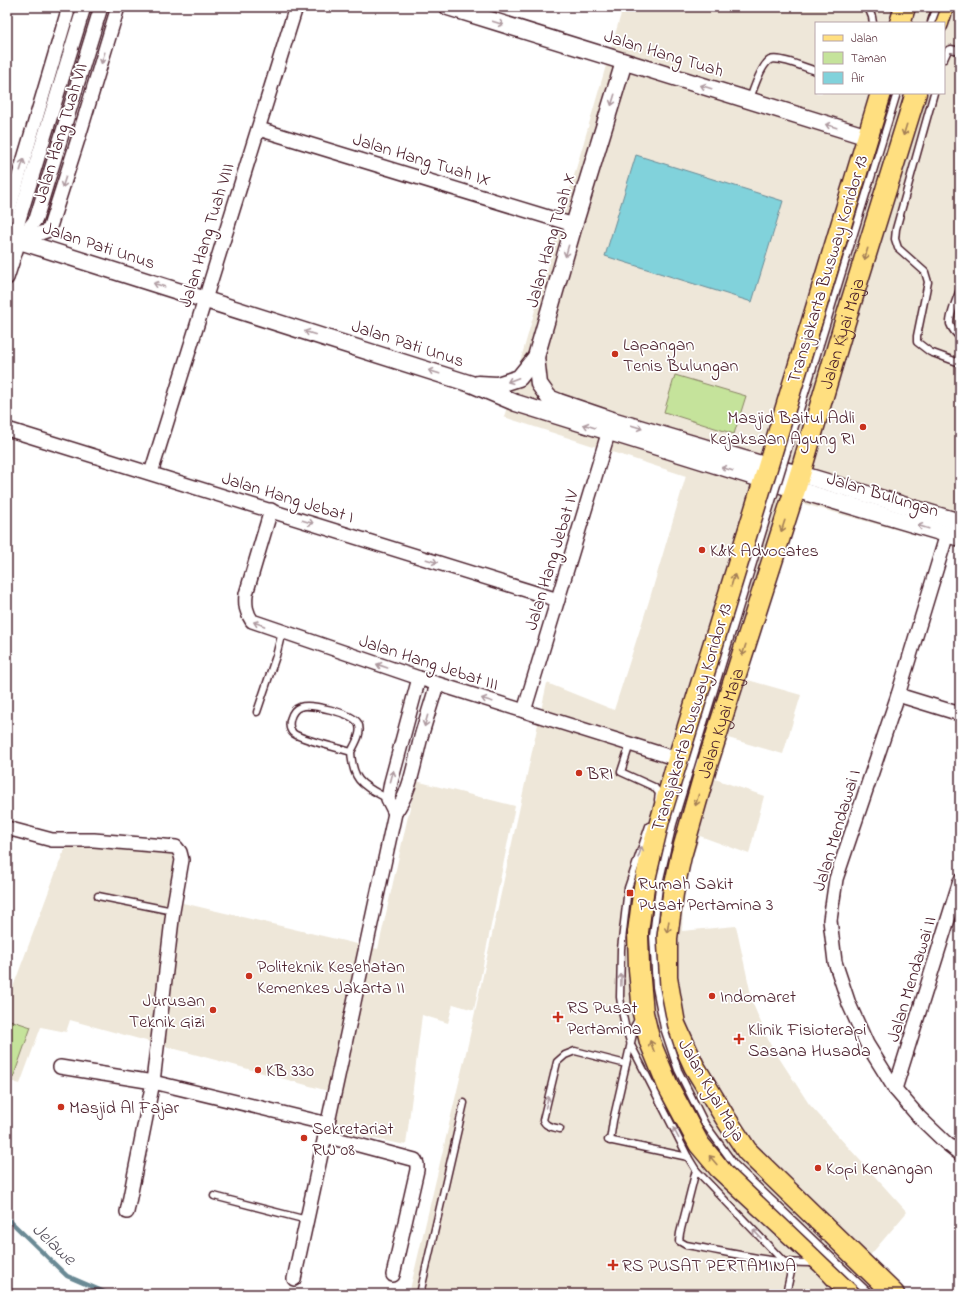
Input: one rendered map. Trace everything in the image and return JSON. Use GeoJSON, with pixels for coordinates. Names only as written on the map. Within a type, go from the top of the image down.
{"type":"FeatureCollection","features":[{"type":"Feature","properties":{"kind":"main road"},"geometry":{"type":"LineString","coordinates":[[900,22],[905,7]]}},
{"type":"Feature","properties":{"kind":"main road","name":"Jalan Kyai Maja"},"geometry":{"type":"LineString","coordinates":[[851,1294],[822,1263],[719,1168],[699,1144],[668,1086],[650,1042],[651,1011],[639,969],[639,925],[644,888],[652,851],[678,759],[868,137],[880,94]]}},
{"type":"Feature","properties":{"kind":"main road","name":"Jalan Kyai Maja"},"geometry":{"type":"LineString","coordinates":[[651,1011],[667,978],[667,938],[673,894],[681,856],[706,768],[798,481],[844,325],[916,94]]}},
{"type":"Feature","properties":{"kind":"main road","name":"Jalan Kyai Maja"},"geometry":{"type":"LineString","coordinates":[[651,1011],[675,1024],[694,1066],[710,1094],[747,1151],[894,1294]]}},
{"type":"Feature","properties":{"kind":"main road"},"geometry":{"type":"LineString","coordinates":[[822,1263],[843,1244]]}},
{"type":"Feature","properties":{"kind":"street","name":"Jalan Hang Tuah VII"},"geometry":{"type":"LineString","coordinates":[[13,239],[84,7]]}},
{"type":"Feature","properties":{"kind":"street","name":"Jalan Hang Tuah VII"},"geometry":{"type":"LineString","coordinates":[[13,239],[36,219],[101,7]]}},
{"type":"Feature","properties":{"kind":"street","name":"Jalan Hang Tuah VII"},"geometry":{"type":"LineString","coordinates":[[13,239],[49,230],[118,7]]}},
{"type":"Feature","properties":{"kind":"street","name":"Jalan Hang Tuah VIII"},"geometry":{"type":"LineString","coordinates":[[151,473],[296,7]]}},
{"type":"Feature","properties":{"kind":"street","name":"Jalan Hang Tuah"},"geometry":{"type":"LineString","coordinates":[[448,7],[868,137]]}},
{"type":"Feature","properties":{"kind":"street","name":"Jalan Hang Tuah VII"},"geometry":{"type":"LineString","coordinates":[[7,216],[67,13]]}},
{"type":"Feature","properties":{"kind":"street"},"geometry":{"type":"LineString","coordinates":[[67,13],[79,23],[110,32]]}},
{"type":"Feature","properties":{"kind":"street"},"geometry":{"type":"LineString","coordinates":[[56,49],[70,53]]}},
{"type":"Feature","properties":{"kind":"street","name":"Jalan Hang Tuah X"},"geometry":{"type":"LineString","coordinates":[[471,384],[497,385],[518,378],[536,357],[574,224],[624,62]]}},
{"type":"Feature","properties":{"kind":"street"},"geometry":{"type":"LineString","coordinates":[[35,123],[79,136]]}},
{"type":"Feature","properties":{"kind":"street","name":"Jalan Hang Tuah IX"},"geometry":{"type":"LineString","coordinates":[[259,129],[574,224]]}},
{"type":"Feature","properties":{"kind":"street"},"geometry":{"type":"LineString","coordinates":[[7,278],[13,239]]}},
{"type":"Feature","properties":{"kind":"street","name":"Jalan Pati Unus"},"geometry":{"type":"LineString","coordinates":[[13,239],[471,384],[516,404],[610,426],[766,473],[798,481]]}},
{"type":"Feature","properties":{"kind":"street","name":"Jalan Pati Unus"},"geometry":{"type":"LineString","coordinates":[[536,357],[539,384],[549,398],[610,426]]}},
{"type":"Feature","properties":{"kind":"street","name":"Jalan Hang Jebat IV"},"geometry":{"type":"LineString","coordinates":[[524,711],[610,426]]}},
{"type":"Feature","properties":{"kind":"street","name":"Jalan Hang Jebat I"},"geometry":{"type":"LineString","coordinates":[[7,428],[558,600]]}},
{"type":"Feature","properties":{"kind":"street","name":"Jalan Bulungan"},"geometry":{"type":"LineString","coordinates":[[798,481],[960,522]]}},
{"type":"Feature","properties":{"kind":"street","name":"Jalan Bulungan"},"geometry":{"type":"LineString","coordinates":[[798,481],[954,536]]}},
{"type":"Feature","properties":{"kind":"street","name":"Jalan Hang Jebat III"},"geometry":{"type":"LineString","coordinates":[[271,510],[248,586],[245,605],[248,615],[252,621],[437,684],[706,768]]}},
{"type":"Feature","properties":{"kind":"street","name":"Jalan Mendawai I"},"geometry":{"type":"LineString","coordinates":[[954,536],[836,878],[830,920],[835,962],[849,1004],[867,1044],[895,1089],[919,1117],[960,1154]]}},
{"type":"Feature","properties":{"kind":"street"},"geometry":{"type":"LineString","coordinates":[[395,813],[388,799],[391,782],[419,678]]}},
{"type":"Feature","properties":{"kind":"street"},"geometry":{"type":"LineString","coordinates":[[294,1279],[395,813],[403,802],[408,790],[437,684]]}},
{"type":"Feature","properties":{"kind":"street"},"geometry":{"type":"LineString","coordinates":[[898,695],[960,714]]}},
{"type":"Feature","properties":{"kind":"street"},"geometry":{"type":"LineString","coordinates":[[7,828],[52,840],[94,840],[176,848],[180,852],[182,860],[173,910],[153,1082],[127,1212]]}},
{"type":"Feature","properties":{"kind":"street","name":"Jalan Mendawai II"},"geometry":{"type":"LineString","coordinates":[[895,1089],[960,880]]}},
{"type":"Feature","properties":{"kind":"street"},"geometry":{"type":"LineString","coordinates":[[60,1067],[153,1082],[326,1130],[414,1160],[418,1164],[417,1170],[393,1275]]}},
{"type":"Feature","properties":{"kind":"lane"},"geometry":{"type":"LineString","coordinates":[[868,7],[873,22]]}},
{"type":"Feature","properties":{"kind":"lane"},"geometry":{"type":"LineString","coordinates":[[907,22],[910,7]]}},
{"type":"Feature","properties":{"kind":"lane"},"geometry":{"type":"LineString","coordinates":[[945,57],[948,50],[951,49],[960,51]]}},
{"type":"Feature","properties":{"kind":"lane"},"geometry":{"type":"LineString","coordinates":[[749,100],[765,64],[770,60],[779,59],[815,71]]}},
{"type":"Feature","properties":{"kind":"lane","name":"Transjakarta Busway Koridor 13"},"geometry":{"type":"LineString","coordinates":[[870,1294],[734,1164],[705,1124],[678,1070],[664,1028],[656,987],[653,936],[660,880],[673,824],[897,94]]}},
{"type":"Feature","properties":{"kind":"lane"},"geometry":{"type":"LineString","coordinates":[[934,94],[896,229],[895,239],[898,248],[925,272],[928,277],[917,342],[930,352],[960,363]]}},
{"type":"Feature","properties":{"kind":"lane"},"geometry":{"type":"LineString","coordinates":[[960,289],[950,324],[960,337]]}},
{"type":"Feature","properties":{"kind":"lane"},"geometry":{"type":"LineString","coordinates":[[257,712],[276,656],[282,632]]}},
{"type":"Feature","properties":{"kind":"lane"},"geometry":{"type":"LineString","coordinates":[[351,752],[336,746],[302,738],[293,733],[291,730],[290,719],[294,710],[303,706],[314,707],[337,712],[353,718],[358,723],[359,732],[357,741],[351,752],[354,771],[359,782],[388,799],[403,802]]}},
{"type":"Feature","properties":{"kind":"lane"},"geometry":{"type":"LineString","coordinates":[[630,744],[621,772],[650,785],[657,790],[658,800],[656,807]]}},
{"type":"Feature","properties":{"kind":"lane"},"geometry":{"type":"LineString","coordinates":[[650,822],[628,888],[621,949],[620,997],[625,1025],[631,1045],[688,1158],[696,1170],[784,1262]]}},
{"type":"Feature","properties":{"kind":"lane"},"geometry":{"type":"LineString","coordinates":[[98,896],[173,910]]}},
{"type":"Feature","properties":{"kind":"lane"},"geometry":{"type":"LineString","coordinates":[[651,1011],[631,1045],[609,1140],[688,1158]]}},
{"type":"Feature","properties":{"kind":"lane"},"geometry":{"type":"LineString","coordinates":[[560,1129],[548,1126],[543,1120],[557,1062],[565,1055],[575,1051],[626,1064]]}},
{"type":"Feature","properties":{"kind":"lane"},"geometry":{"type":"LineString","coordinates":[[420,1294],[464,1103]]}},
{"type":"Feature","properties":{"kind":"lane"},"geometry":{"type":"LineString","coordinates":[[696,1170],[680,1233],[679,1241],[682,1244],[784,1262],[822,1263]]}},
{"type":"Feature","properties":{"kind":"lane"},"geometry":{"type":"LineString","coordinates":[[214,1196],[307,1220]]}},
{"type":"Feature","properties":{"kind":"lane"},"geometry":{"type":"LineString","coordinates":[[786,1294],[793,1263]]}},
{"type":"Feature","properties":{"kind":"shaded area"},"geometry":{"type":"Polygon","coordinates":[[[623,7],[960,7],[960,547],[800,503],[741,678],[801,695],[783,754],[728,738],[715,779],[764,796],[749,854],[700,836],[684,882],[682,931],[736,926],[753,1004],[770,1044],[809,1104],[907,1212],[867,1259],[903,1294],[409,1294],[468,1044],[547,683],[614,710],[649,601],[686,476],[504,417],[623,7]]]}},
{"type":"Feature","properties":{"kind":"shaded area","name":"Politeknik Kesehatan Kemenkes Jakarta II"},"geometry":{"type":"Polygon","coordinates":[[[416,781],[515,806],[474,1010],[453,1004],[448,1023],[422,1015],[406,1145],[333,1131],[339,1094],[70,1020],[66,1032],[41,1027],[20,1084],[7,1080],[7,1003],[66,845],[100,843],[178,852],[170,900],[378,949],[416,781]]]}},
{"type":"Feature","properties":{"kind":"green space"},"geometry":{"type":"Polygon","coordinates":[[[675,375],[746,396],[734,434],[664,412],[675,375]]]}},
{"type":"Feature","properties":{"kind":"green space"},"geometry":{"type":"Polygon","coordinates":[[[7,1019],[31,1027],[13,1078],[7,1076],[7,1019]]]}},
{"type":"Feature","properties":{"kind":"water"},"geometry":{"type":"Polygon","coordinates":[[[636,155],[783,201],[752,302],[605,256],[636,155]]]}},
{"type":"Feature","properties":{"kind":"waterway","name":"Jelawe"},"geometry":{"type":"LineString","coordinates":[[7,1218],[67,1276],[109,1294]]}},
{"type":"Feature","properties":{"kind":"place","name":"Lapangan Tenis Bulungan"},"geometry":{"type":"Point","coordinates":[615,354]}},
{"type":"Feature","properties":{"kind":"place","name":"Masjid Baitul Adli Kejaksaan Agung RI"},"geometry":{"type":"Point","coordinates":[863,427]}},
{"type":"Feature","properties":{"kind":"place","name":"K&K Advocates"},"geometry":{"type":"Point","coordinates":[702,550]}},
{"type":"Feature","properties":{"kind":"place","name":"BRI"},"geometry":{"type":"Point","coordinates":[579,773]}},
{"type":"Feature","properties":{"kind":"place","name":"Rumah Sakit Pusat Pertamina 3"},"geometry":{"type":"Point","coordinates":[630,893]}},
{"type":"Feature","properties":{"kind":"place","name":"Politeknik Kesehatan Kemenkes Jakarta II"},"geometry":{"type":"Point","coordinates":[249,976]}},
{"type":"Feature","properties":{"kind":"place","name":"Indomaret"},"geometry":{"type":"Point","coordinates":[712,996]}},
{"type":"Feature","properties":{"kind":"place","name":"Jurusan Teknik Gizi"},"geometry":{"type":"Point","coordinates":[213,1010]}},
{"type":"Feature","properties":{"kind":"place","name":"RS Pusat Pertamina"},"geometry":{"type":"Point","coordinates":[558,1017]}},
{"type":"Feature","properties":{"kind":"place","name":"Klinik Fisioterapi Sasana Husada"},"geometry":{"type":"Point","coordinates":[739,1039]}},
{"type":"Feature","properties":{"kind":"place","name":"KB 330"},"geometry":{"type":"Point","coordinates":[258,1070]}},
{"type":"Feature","properties":{"kind":"place","name":"Masjid Al Fajar"},"geometry":{"type":"Point","coordinates":[61,1107]}},
{"type":"Feature","properties":{"kind":"place","name":"Sekretariat RW 08"},"geometry":{"type":"Point","coordinates":[304,1138]}},
{"type":"Feature","properties":{"kind":"place","name":"Kopi Kenangan"},"geometry":{"type":"Point","coordinates":[818,1168]}},
{"type":"Feature","properties":{"kind":"place","name":"RS PUSAT PERTAMINA"},"geometry":{"type":"Point","coordinates":[613,1265]}}]}
